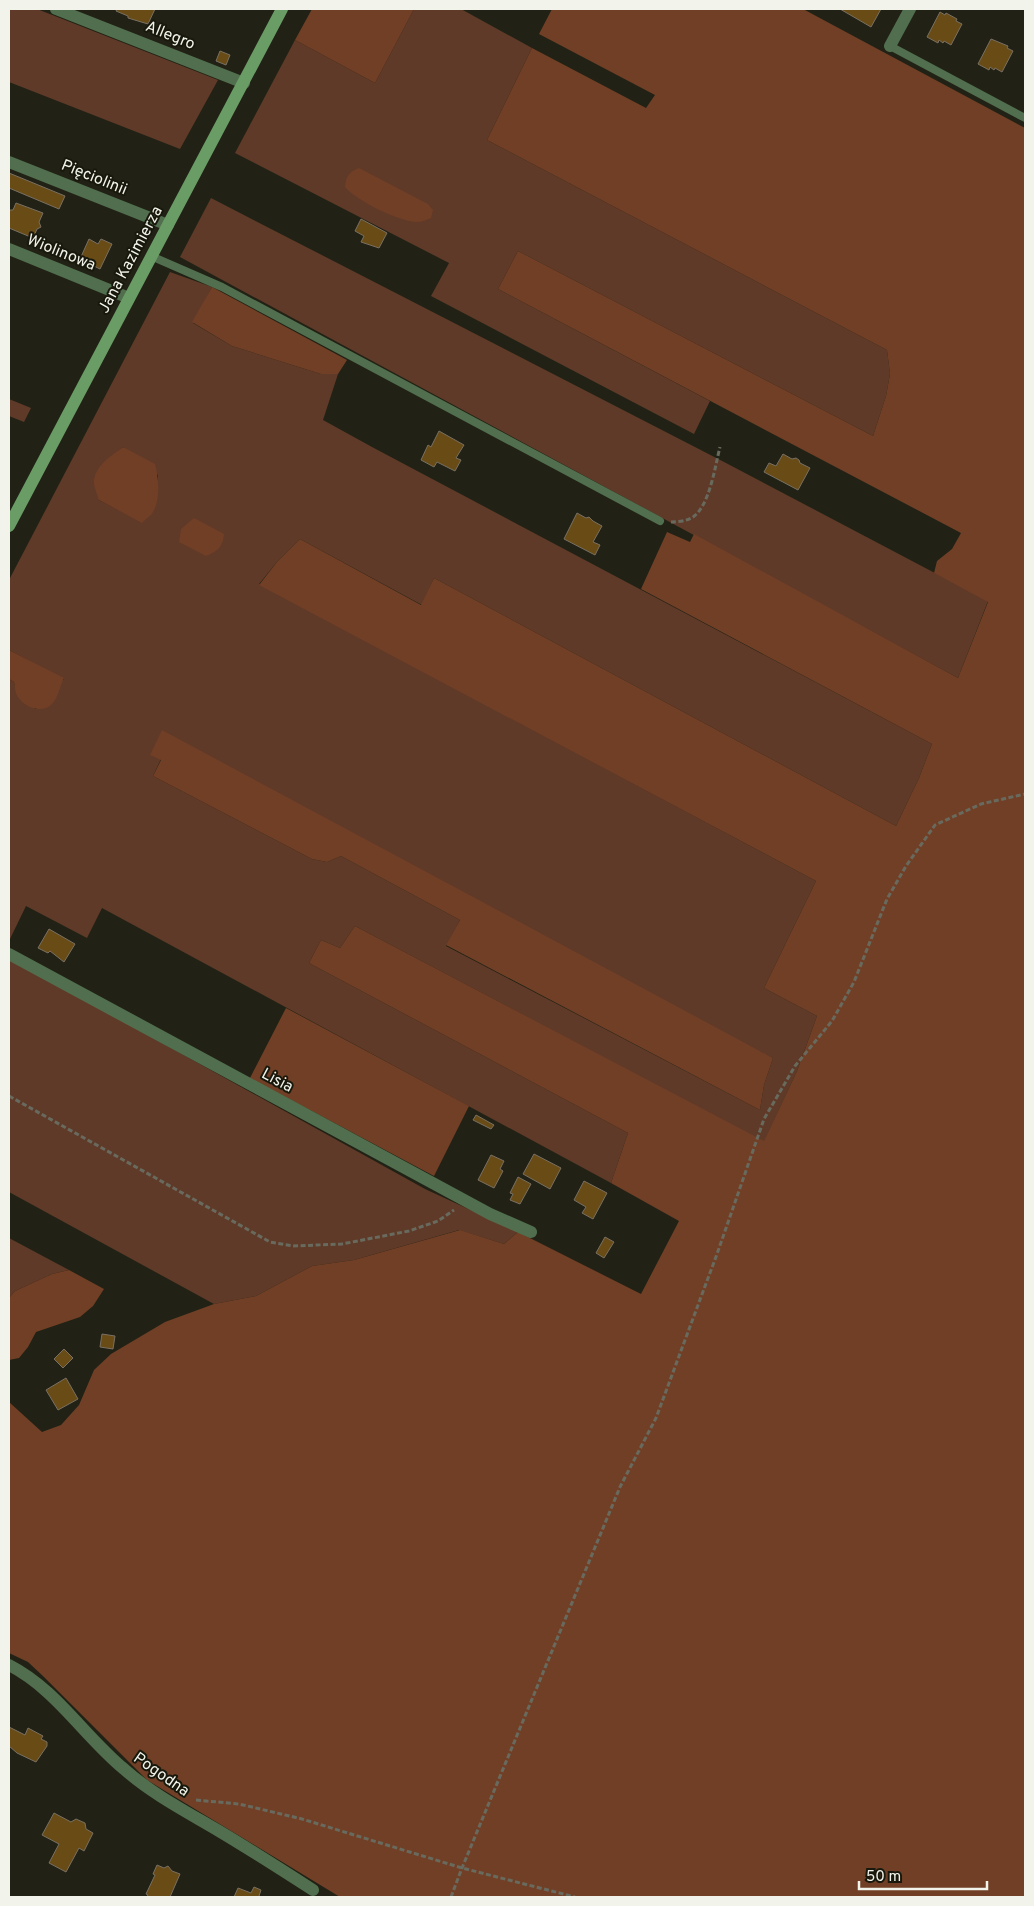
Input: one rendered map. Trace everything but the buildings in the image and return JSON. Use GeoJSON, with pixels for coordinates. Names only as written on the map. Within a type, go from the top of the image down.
{"type":"FeatureCollection","features":[{"type":"Feature","properties":{"kind":"main road","name":"Jana Kazimierza"},"geometry":{"type":"LineString","coordinates":[[9,526],[282,9]]}},
{"type":"Feature","properties":{"kind":"street","name":"Allegro"},"geometry":{"type":"LineString","coordinates":[[56,9],[244,83]]}},
{"type":"Feature","properties":{"kind":"street"},"geometry":{"type":"LineString","coordinates":[[890,46],[910,9]]}},
{"type":"Feature","properties":{"kind":"street","name":"Pięciolinii"},"geometry":{"type":"LineString","coordinates":[[9,162],[168,225]]}},
{"type":"Feature","properties":{"kind":"street","name":"Wiolinowa"},"geometry":{"type":"LineString","coordinates":[[9,250],[129,298]]}},
{"type":"Feature","properties":{"kind":"street","name":"Lisia"},"geometry":{"type":"LineString","coordinates":[[9,954],[467,1202],[531,1232]]}},
{"type":"Feature","properties":{"kind":"street","name":"Pogodna"},"geometry":{"type":"LineString","coordinates":[[9,1665],[32,1678],[50,1694],[122,1768],[140,1783],[248,1848],[313,1890]]}},
{"type":"Feature","properties":{"kind":"lane"},"geometry":{"type":"LineString","coordinates":[[890,46],[1025,118]]}},
{"type":"Feature","properties":{"kind":"lane"},"geometry":{"type":"LineString","coordinates":[[151,256],[222,287],[660,521]]}},
{"type":"Feature","properties":{"kind":"path"},"geometry":{"type":"LineString","coordinates":[[660,521],[680,522],[693,517],[698,512],[708,494],[720,447]]}},
{"type":"Feature","properties":{"kind":"path"},"geometry":{"type":"LineString","coordinates":[[451,1897],[620,1487],[656,1418],[718,1254],[764,1120],[795,1066],[832,1021],[854,982],[887,899],[906,866],[935,825],[981,804],[1025,794]]}},
{"type":"Feature","properties":{"kind":"path"},"geometry":{"type":"LineString","coordinates":[[9,1096],[270,1242],[293,1246],[342,1244],[409,1231],[438,1221],[467,1202]]}},
{"type":"Feature","properties":{"kind":"path"},"geometry":{"type":"LineString","coordinates":[[187,1800],[239,1804],[302,1819],[462,1868],[575,1897]]}},
{"type":"Feature","properties":{"kind":"shaded area"},"geometry":{"type":"Polygon","coordinates":[[[9,9],[37,9],[218,80],[180,149],[9,82],[9,9]]]}},
{"type":"Feature","properties":{"kind":"shaded area"},"geometry":{"type":"Polygon","coordinates":[[[312,9],[414,9],[375,83],[295,40],[312,9]]]}},
{"type":"Feature","properties":{"kind":"shaded area"},"geometry":{"type":"Polygon","coordinates":[[[414,9],[461,9],[532,48],[487,140],[887,350],[890,374],[886,396],[873,436],[518,251],[498,289],[710,401],[694,434],[431,296],[449,263],[235,153],[295,40],[375,83],[414,9]]]}},
{"type":"Feature","properties":{"kind":"shaded area"},"geometry":{"type":"Polygon","coordinates":[[[552,9],[803,9],[1025,128],[1025,1897],[340,1897],[147,1780],[28,1662],[9,1653],[9,1402],[42,1432],[61,1425],[79,1405],[94,1370],[111,1354],[165,1322],[214,1304],[256,1296],[312,1266],[354,1260],[460,1230],[504,1244],[518,1232],[641,1294],[679,1221],[611,1183],[628,1133],[309,963],[321,940],[340,948],[355,926],[764,1141],[797,1071],[817,1016],[764,988],[816,881],[259,585],[277,562],[300,539],[421,605],[434,578],[896,826],[919,778],[932,744],[641,589],[667,532],[690,542],[694,534],[958,678],[988,602],[934,573],[937,561],[952,549],[961,533],[498,289],[518,251],[873,436],[886,396],[890,374],[887,350],[487,140],[532,48],[646,108],[655,95],[539,34],[552,9]]]}},
{"type":"Feature","properties":{"kind":"shaded area"},"geometry":{"type":"Polygon","coordinates":[[[359,168],[428,204],[433,210],[431,218],[418,222],[408,221],[389,214],[359,198],[345,187],[349,175],[359,168]]]}},
{"type":"Feature","properties":{"kind":"shaded area"},"geometry":{"type":"Polygon","coordinates":[[[211,198],[726,463],[988,601],[958,678],[180,257],[211,198]]]}},
{"type":"Feature","properties":{"kind":"shaded area"},"geometry":{"type":"Polygon","coordinates":[[[170,272],[212,287],[193,323],[232,346],[321,374],[338,374],[323,420],[932,744],[919,778],[896,826],[434,578],[422,605],[300,539],[277,562],[259,584],[816,881],[764,988],[817,1016],[797,1071],[764,1142],[355,926],[340,948],[321,940],[309,963],[628,1133],[611,1183],[102,908],[87,938],[26,906],[9,941],[9,679],[14,682],[21,699],[36,709],[64,679],[9,650],[9,580],[170,272]],[[123,447],[101,466],[99,500],[142,522],[152,512],[156,502],[158,475],[123,447]],[[161,759],[153,776],[312,859],[327,862],[341,856],[460,920],[446,946],[760,1110],[764,1085],[773,1058],[161,759]]]}},
{"type":"Feature","properties":{"kind":"shaded area"},"geometry":{"type":"Polygon","coordinates":[[[212,287],[347,360],[338,374],[321,374],[232,346],[192,322],[212,287]]]}},
{"type":"Feature","properties":{"kind":"shaded area"},"geometry":{"type":"Polygon","coordinates":[[[9,399],[31,408],[24,422],[9,416],[9,399]]]}},
{"type":"Feature","properties":{"kind":"shaded area"},"geometry":{"type":"Polygon","coordinates":[[[123,447],[155,464],[158,497],[151,515],[142,523],[99,500],[94,486],[96,472],[108,458],[123,447]]]}},
{"type":"Feature","properties":{"kind":"shaded area"},"geometry":{"type":"Polygon","coordinates":[[[194,518],[224,534],[219,548],[206,556],[179,542],[181,529],[194,518]]]}},
{"type":"Feature","properties":{"kind":"shaded area"},"geometry":{"type":"Polygon","coordinates":[[[9,650],[64,678],[56,699],[48,707],[39,709],[29,707],[18,697],[14,682],[9,679],[9,650]]]}},
{"type":"Feature","properties":{"kind":"shaded area"},"geometry":{"type":"Polygon","coordinates":[[[162,730],[773,1058],[764,1085],[760,1110],[446,945],[460,920],[341,856],[327,862],[312,859],[153,776],[161,760],[150,755],[162,730]]]}},
{"type":"Feature","properties":{"kind":"shaded area"},"geometry":{"type":"Polygon","coordinates":[[[9,958],[425,1189],[518,1232],[504,1244],[459,1230],[354,1260],[312,1266],[256,1296],[214,1304],[9,1192],[9,958]]]}},
{"type":"Feature","properties":{"kind":"shaded area"},"geometry":{"type":"Polygon","coordinates":[[[286,1008],[469,1106],[434,1176],[250,1078],[286,1008]]]}},
{"type":"Feature","properties":{"kind":"shaded area"},"geometry":{"type":"Polygon","coordinates":[[[9,1238],[69,1270],[52,1274],[15,1291],[9,1298],[9,1238]]]}},
{"type":"Feature","properties":{"kind":"shaded area"},"geometry":{"type":"Polygon","coordinates":[[[69,1270],[104,1289],[93,1306],[80,1317],[36,1332],[28,1347],[19,1358],[9,1360],[9,1298],[15,1291],[52,1274],[69,1270]]]}}]}
